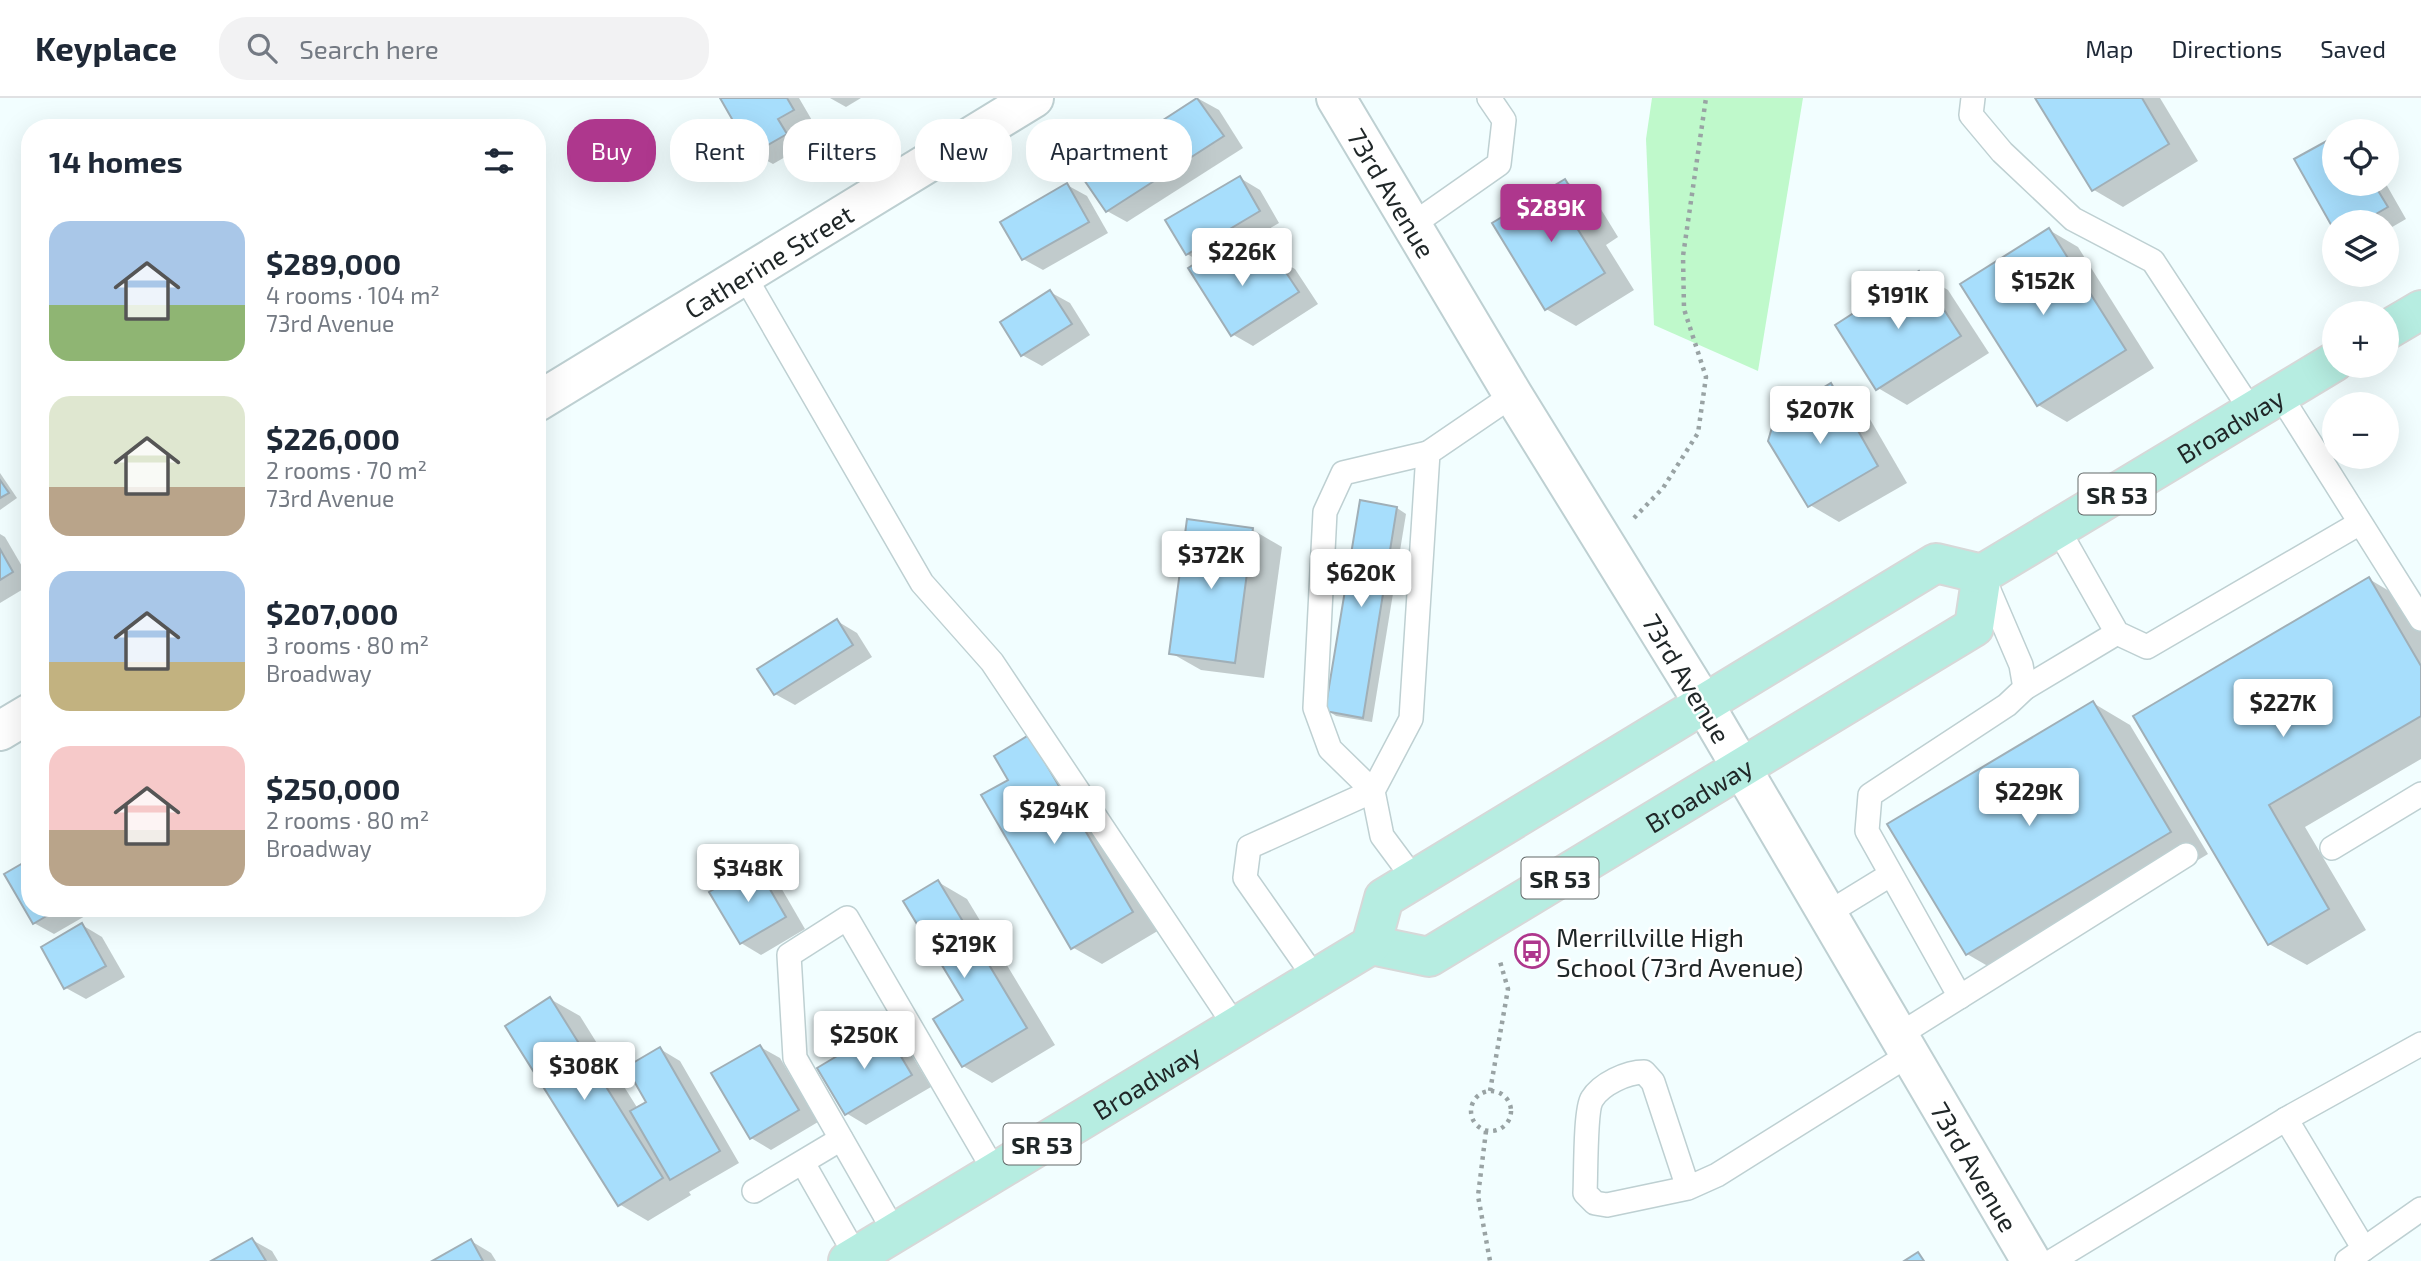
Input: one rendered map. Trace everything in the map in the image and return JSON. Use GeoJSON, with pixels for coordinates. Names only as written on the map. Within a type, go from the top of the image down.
{"type":"FeatureCollection","features":[{"type":"Feature","properties":{"kind":"main road"},"geometry":{"type":"LineString","coordinates":[[2399,323],[2421,310]]}},
{"type":"Feature","properties":{"kind":"main road","name":"Broadway"},"geometry":{"type":"LineString","coordinates":[[852,1259],[1371,945],[1429,957],[1742,768],[1974,627],[1982,574],[2322,369]]}},
{"type":"Feature","properties":{"kind":"main road","name":"SR 53"},"geometry":{"type":"LineString","coordinates":[[1371,945],[1384,898],[1413,879],[1936,563],[1982,574]]}},
{"type":"Feature","properties":{"kind":"street","name":"Catherine Street"},"geometry":{"type":"LineString","coordinates":[[546,396],[1034,98]]}},
{"type":"Feature","properties":{"kind":"street","name":"73rd Avenue"},"geometry":{"type":"LineString","coordinates":[[1336,98],[1513,395],[1704,704],[2031,1261]]}},
{"type":"Feature","properties":{"kind":"street"},"geometry":{"type":"LineString","coordinates":[[0,731],[21,718]]}},
{"type":"Feature","properties":{"kind":"lane"},"geometry":{"type":"LineString","coordinates":[[1412,225],[1499,164],[1504,120],[1489,98]]}},
{"type":"Feature","properties":{"kind":"lane"},"geometry":{"type":"LineString","coordinates":[[1973,98],[1971,115],[1979,125],[2002,152],[2073,219],[2153,261],[2360,523],[2421,619]]}},
{"type":"Feature","properties":{"kind":"lane"},"geometry":{"type":"LineString","coordinates":[[744,275],[922,583],[992,662],[1236,1026]]}},
{"type":"Feature","properties":{"kind":"lane"},"geometry":{"type":"LineString","coordinates":[[1413,879],[1382,836],[1373,791],[1330,749],[1315,708],[1325,512],[1343,473],[1428,453],[1513,395]]}},
{"type":"Feature","properties":{"kind":"lane"},"geometry":{"type":"LineString","coordinates":[[1315,978],[1245,877],[1249,847],[1373,791],[1411,719],[1428,453]]}},
{"type":"Feature","properties":{"kind":"lane"},"geometry":{"type":"LineString","coordinates":[[2058,530],[2117,634],[2147,647],[2360,523]]}},
{"type":"Feature","properties":{"kind":"lane"},"geometry":{"type":"LineString","coordinates":[[1982,574],[2021,664],[2025,688]]}},
{"type":"Feature","properties":{"kind":"lane"},"geometry":{"type":"LineString","coordinates":[[1960,997],[1867,831],[1870,795],[2007,705],[2025,688],[2117,634]]}},
{"type":"Feature","properties":{"kind":"lane"},"geometry":{"type":"LineString","coordinates":[[2332,848],[2421,794]]}},
{"type":"Feature","properties":{"kind":"lane"},"geometry":{"type":"LineString","coordinates":[[1688,1188],[1653,1082],[1644,1072],[1633,1072],[1602,1088],[1590,1101],[1585,1192],[1595,1203],[1607,1205],[1688,1188],[1717,1175],[1904,1045],[1960,997],[2186,855]]}},
{"type":"Feature","properties":{"kind":"lane"},"geometry":{"type":"LineString","coordinates":[[1828,913],[1890,875]]}},
{"type":"Feature","properties":{"kind":"lane"},"geometry":{"type":"LineString","coordinates":[[895,1233],[795,1058],[789,955],[847,918],[995,1172]]}},
{"type":"Feature","properties":{"kind":"lane"},"geometry":{"type":"LineString","coordinates":[[2052,1261],[2286,1119],[2421,1044]]}},
{"type":"Feature","properties":{"kind":"lane"},"geometry":{"type":"LineString","coordinates":[[2286,1119],[2355,1255],[2421,1209]]}},
{"type":"Feature","properties":{"kind":"lane"},"geometry":{"type":"LineString","coordinates":[[754,1191],[841,1139]]}},
{"type":"Feature","properties":{"kind":"lane"},"geometry":{"type":"LineString","coordinates":[[803,1163],[852,1259]]}},
{"type":"Feature","properties":{"kind":"path"},"geometry":{"type":"LineString","coordinates":[[1606,546],[1663,488],[1698,433],[1706,377],[1684,309],[1683,256],[1706,98]]}},
{"type":"Feature","properties":{"kind":"path"},"geometry":{"type":"LineString","coordinates":[[1490,920],[1507,989],[1490,1091]]}},
{"type":"Feature","properties":{"kind":"path"},"geometry":{"type":"LineString","coordinates":[[1490,1091],[1501,1094],[1509,1102],[1511,1113],[1507,1123],[1498,1130],[1486,1131],[1472,1119],[1471,1110],[1481,1093],[1490,1091]]}},
{"type":"Feature","properties":{"kind":"path"},"geometry":{"type":"LineString","coordinates":[[1486,1131],[1478,1196],[1490,1261]]}},
{"type":"Feature","properties":{"kind":"green space"},"geometry":{"type":"Polygon","coordinates":[[[1652,98],[1803,98],[1758,371],[1654,325],[1646,139],[1652,98]]]}},
{"type":"Feature","properties":{"kind":"building"},"geometry":{"type":"Polygon","coordinates":[[[720,98],[787,98],[794,110],[778,119],[783,127],[783,136],[769,144],[769,119],[732,119],[720,98]]]}},
{"type":"Feature","properties":{"kind":"building"},"geometry":{"type":"Polygon","coordinates":[[[1197,98],[1224,136],[1192,157],[1192,119],[1165,119],[1197,98]]]}},
{"type":"Feature","properties":{"kind":"building"},"geometry":{"type":"Polygon","coordinates":[[[2035,98],[2142,98],[2169,144],[2092,191],[2035,98]]]}},
{"type":"Feature","properties":{"kind":"building"},"geometry":{"type":"Polygon","coordinates":[[[2322,144],[2322,196],[2381,196],[2388,207],[2383,210],[2323,210],[2294,159],[2322,144]]]}},
{"type":"Feature","properties":{"kind":"building"},"geometry":{"type":"Polygon","coordinates":[[[1240,176],[1260,211],[1186,255],[1165,220],[1240,176]]]}},
{"type":"Feature","properties":{"kind":"building"},"geometry":{"type":"Polygon","coordinates":[[[1565,179],[1590,220],[1577,228],[1605,273],[1545,310],[1492,223],[1565,179]]]}},
{"type":"Feature","properties":{"kind":"building"},"geometry":{"type":"Polygon","coordinates":[[[1085,182],[1153,182],[1106,212],[1085,182]]]}},
{"type":"Feature","properties":{"kind":"building"},"geometry":{"type":"Polygon","coordinates":[[[1067,183],[1089,222],[1022,260],[1000,222],[1067,183]]]}},
{"type":"Feature","properties":{"kind":"building"},"geometry":{"type":"Polygon","coordinates":[[[2049,228],[2126,350],[2037,406],[1960,284],[2049,228]]]}},
{"type":"Feature","properties":{"kind":"building"},"geometry":{"type":"Polygon","coordinates":[[[1225,245],[1245,275],[1275,256],[1299,292],[1231,336],[1188,268],[1225,245]]]}},
{"type":"Feature","properties":{"kind":"building"},"geometry":{"type":"Polygon","coordinates":[[[1919,271],[1961,336],[1876,390],[1835,325],[1919,271]]]}},
{"type":"Feature","properties":{"kind":"building"},"geometry":{"type":"Polygon","coordinates":[[[1050,290],[1072,324],[1021,356],[1000,322],[1050,290]]]}},
{"type":"Feature","properties":{"kind":"building"},"geometry":{"type":"Polygon","coordinates":[[[1831,383],[1878,466],[1808,507],[1768,441],[1775,417],[1831,383]]]}},
{"type":"Feature","properties":{"kind":"building"},"geometry":{"type":"Polygon","coordinates":[[[0,480],[9,493],[0,498],[0,480]]]}},
{"type":"Feature","properties":{"kind":"building"},"geometry":{"type":"Polygon","coordinates":[[[1360,500],[1397,507],[1363,718],[1325,711],[1360,500]]]}},
{"type":"Feature","properties":{"kind":"building"},"geometry":{"type":"Polygon","coordinates":[[[1187,519],[1253,528],[1235,663],[1169,654],[1187,519]]]}},
{"type":"Feature","properties":{"kind":"building"},"geometry":{"type":"Polygon","coordinates":[[[0,549],[13,572],[0,580],[0,549]]]}},
{"type":"Feature","properties":{"kind":"building"},"geometry":{"type":"Polygon","coordinates":[[[2369,577],[2421,666],[2421,716],[2269,805],[2329,909],[2268,945],[2133,716],[2369,577]]]}},
{"type":"Feature","properties":{"kind":"building"},"geometry":{"type":"Polygon","coordinates":[[[837,619],[853,645],[774,695],[757,669],[837,619]]]}},
{"type":"Feature","properties":{"kind":"building"},"geometry":{"type":"Polygon","coordinates":[[[2093,701],[2171,832],[1966,955],[1887,824],[2093,701]]]}},
{"type":"Feature","properties":{"kind":"building"},"geometry":{"type":"Polygon","coordinates":[[[1029,735],[1133,912],[1071,949],[981,795],[1008,780],[994,756],[1029,735]]]}},
{"type":"Feature","properties":{"kind":"building"},"geometry":{"type":"Polygon","coordinates":[[[21,864],[21,903],[4,874],[21,864]]]}},
{"type":"Feature","properties":{"kind":"building"},"geometry":{"type":"Polygon","coordinates":[[[756,865],[786,917],[740,944],[709,892],[756,865]]]}},
{"type":"Feature","properties":{"kind":"building"},"geometry":{"type":"Polygon","coordinates":[[[938,880],[1027,1028],[962,1067],[933,1019],[963,1000],[903,901],[938,880]]]}},
{"type":"Feature","properties":{"kind":"building"},"geometry":{"type":"Polygon","coordinates":[[[29,917],[45,917],[33,924],[29,917]]]}},
{"type":"Feature","properties":{"kind":"building"},"geometry":{"type":"Polygon","coordinates":[[[82,923],[106,966],[64,989],[41,947],[82,923]]]}},
{"type":"Feature","properties":{"kind":"building"},"geometry":{"type":"Polygon","coordinates":[[[550,997],[663,1178],[618,1206],[505,1026],[550,997]]]}},
{"type":"Feature","properties":{"kind":"building"},"geometry":{"type":"Polygon","coordinates":[[[884,1028],[912,1075],[845,1115],[817,1068],[884,1028]]]}},
{"type":"Feature","properties":{"kind":"building"},"geometry":{"type":"Polygon","coordinates":[[[760,1045],[799,1110],[750,1139],[711,1073],[760,1045]]]}},
{"type":"Feature","properties":{"kind":"building"},"geometry":{"type":"Polygon","coordinates":[[[660,1047],[720,1151],[670,1180],[630,1111],[646,1102],[626,1067],[660,1047]]]}},
{"type":"Feature","properties":{"kind":"building"},"geometry":{"type":"Polygon","coordinates":[[[252,1238],[266,1261],[211,1261],[252,1238]]]}},
{"type":"Feature","properties":{"kind":"building"},"geometry":{"type":"Polygon","coordinates":[[[471,1239],[483,1261],[432,1261],[471,1239]]]}},
{"type":"Feature","properties":{"kind":"building"},"geometry":{"type":"Polygon","coordinates":[[[1918,1252],[1924,1261],[1904,1261],[1918,1252]]]}},
{"type":"Feature","properties":{"kind":"place","name":"Merrillville High School (73rd Avenue)"},"geometry":{"type":"Point","coordinates":[1532,951]}}]}
